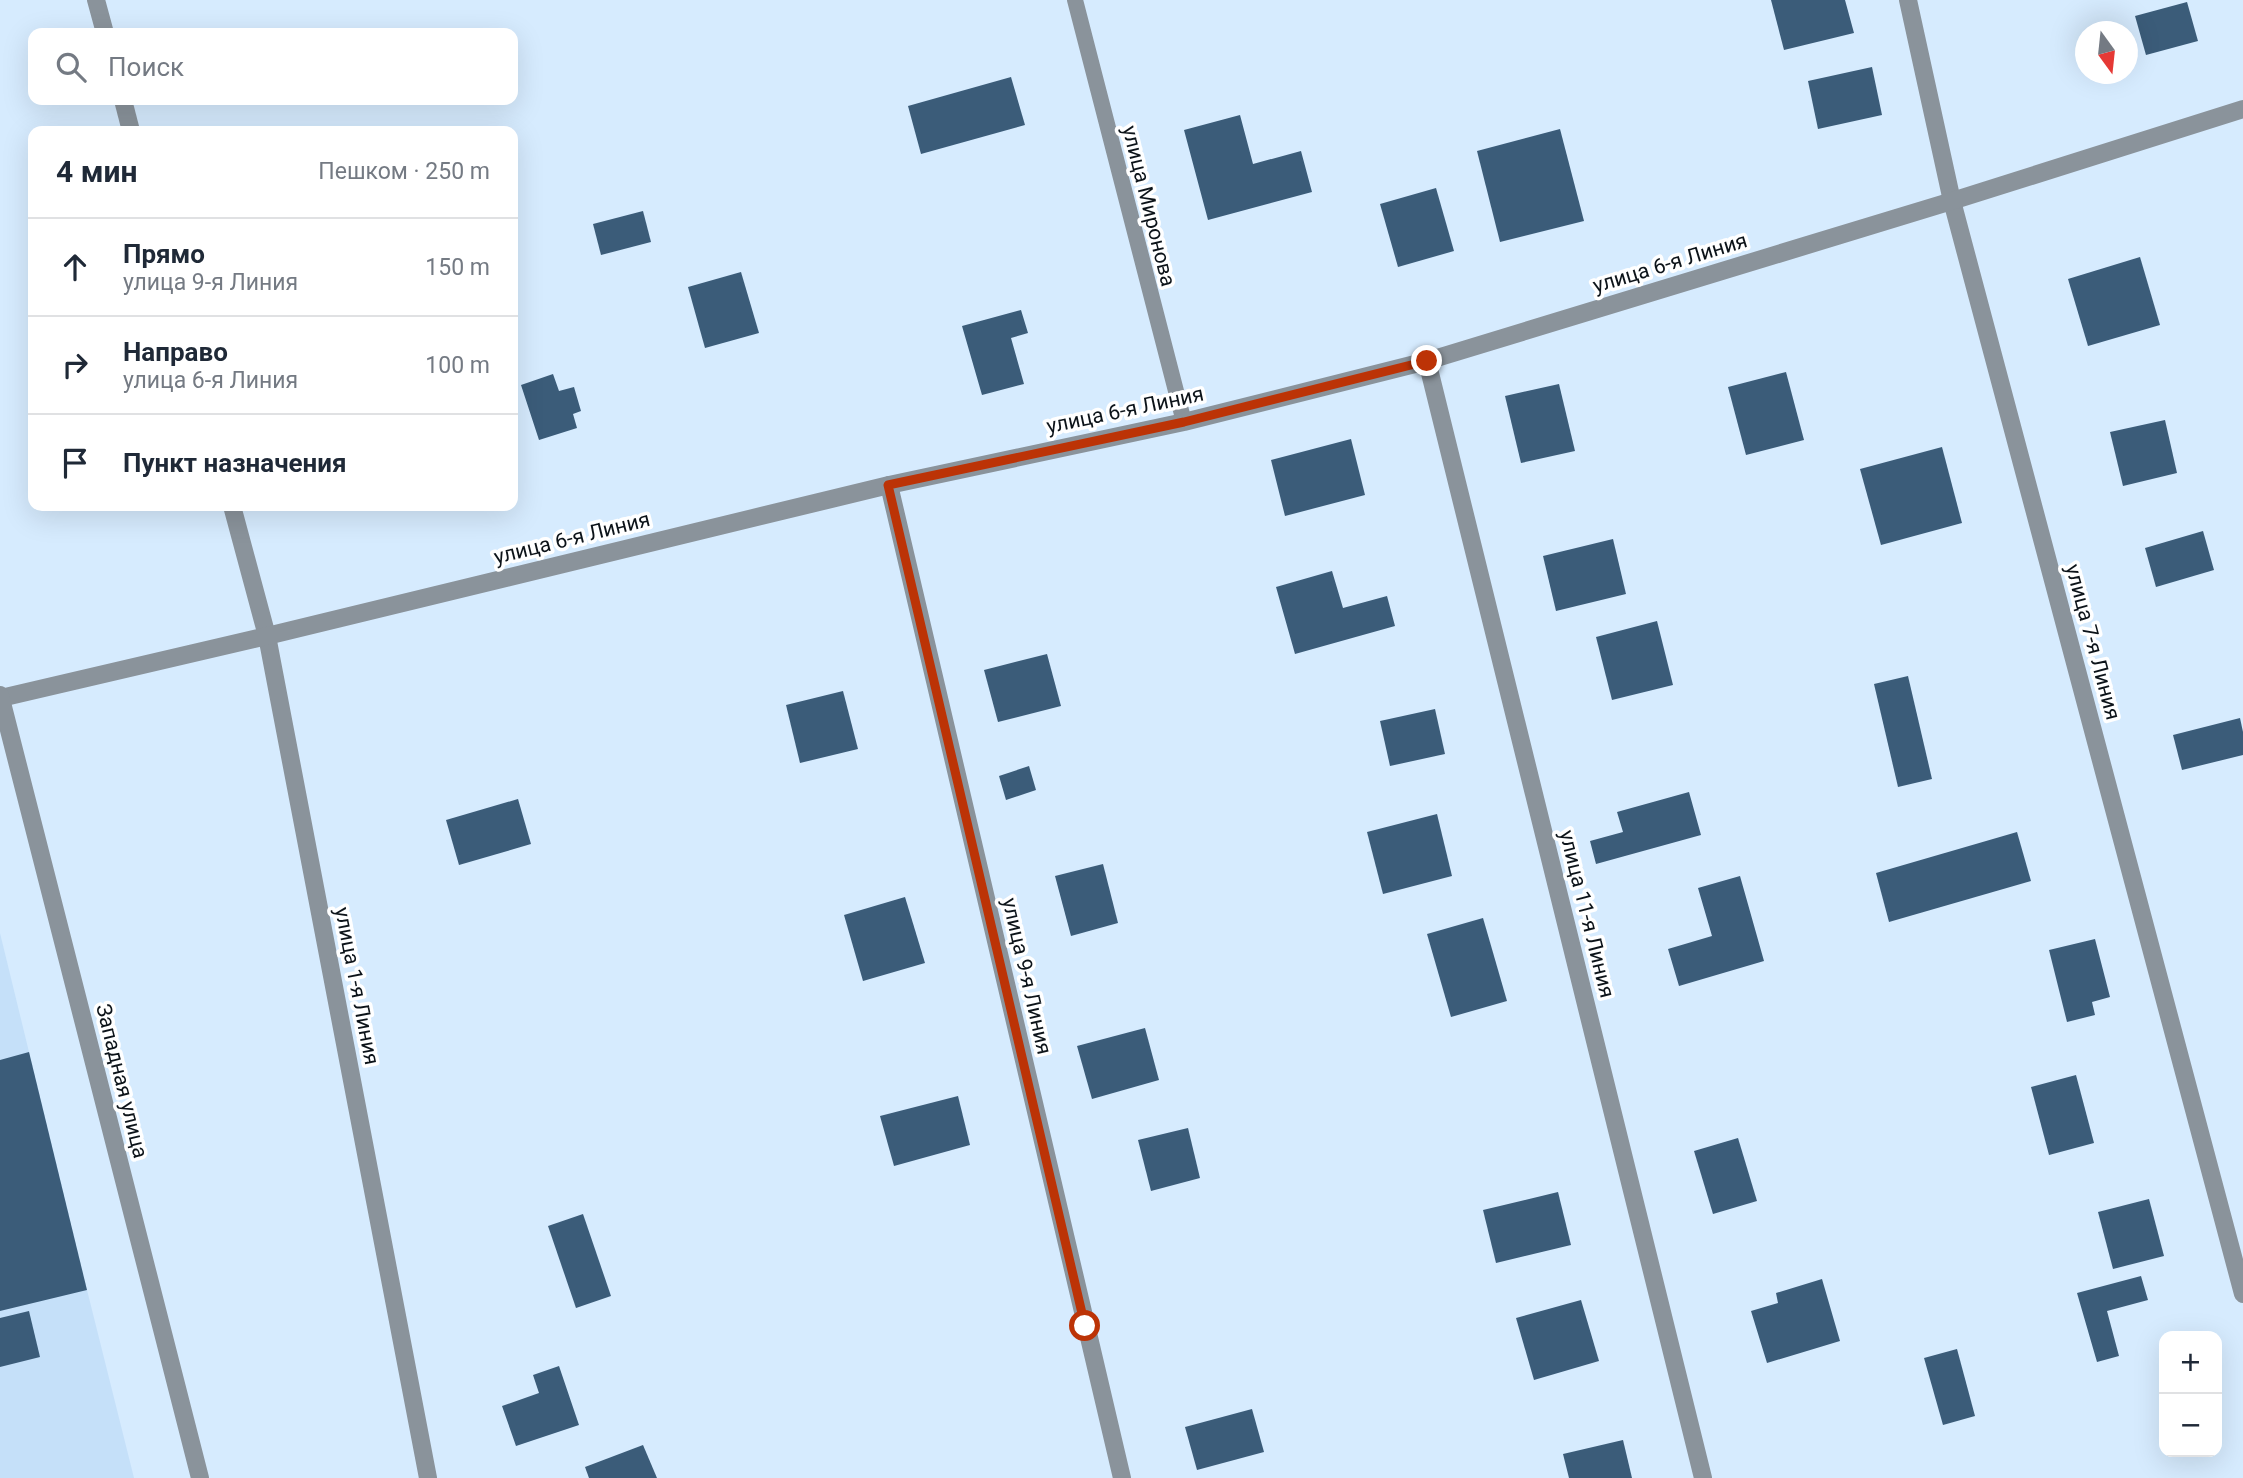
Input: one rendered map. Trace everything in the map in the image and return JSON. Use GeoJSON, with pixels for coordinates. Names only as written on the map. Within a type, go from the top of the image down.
{"type":"FeatureCollection","features":[{"type":"Feature","properties":{"kind":"street"},"geometry":{"type":"LineString","coordinates":[[96,0],[104,28]]}},
{"type":"Feature","properties":{"kind":"street","name":"улица 7-я Линия"},"geometry":{"type":"LineString","coordinates":[[1908,0],[1952,201],[2243,1294]]}},
{"type":"Feature","properties":{"kind":"street"},"geometry":{"type":"LineString","coordinates":[[123,105],[130,126]]}},
{"type":"Feature","properties":{"kind":"street","name":"улица 6-я Линия"},"geometry":{"type":"LineString","coordinates":[[0,697],[267,636],[888,485],[1184,422],[1427,361],[2243,109]]}},
{"type":"Feature","properties":{"kind":"street","name":"улица 11-я Линия"},"geometry":{"type":"LineString","coordinates":[[1427,361],[1703,1478]]}},
{"type":"Feature","properties":{"kind":"street","name":"улица 9-я Линия"},"geometry":{"type":"LineString","coordinates":[[888,485],[1122,1478]]}},
{"type":"Feature","properties":{"kind":"street","name":"улица 1-я Линия"},"geometry":{"type":"LineString","coordinates":[[233,511],[267,636],[428,1478]]}},
{"type":"Feature","properties":{"kind":"street","name":"Западная улица"},"geometry":{"type":"LineString","coordinates":[[0,697],[200,1478]]}},
{"type":"Feature","properties":{"kind":"lane","name":"улица Миронова"},"geometry":{"type":"LineString","coordinates":[[1074,0],[1184,422]]}},
{"type":"Feature","properties":{"kind":"shaded area"},"geometry":{"type":"Polygon","coordinates":[[[0,933],[87,1290],[134,1478],[0,1478],[0,933]]]}},
{"type":"Feature","properties":{"kind":"building"},"geometry":{"type":"Polygon","coordinates":[[[1771,0],[1845,0],[1854,33],[1784,50],[1771,0]]]}},
{"type":"Feature","properties":{"kind":"building"},"geometry":{"type":"Polygon","coordinates":[[[2187,2],[2198,41],[2146,55],[2135,16],[2187,2]]]}},
{"type":"Feature","properties":{"kind":"building"},"geometry":{"type":"Polygon","coordinates":[[[1872,67],[1882,115],[1818,129],[1808,81],[1872,67]]]}},
{"type":"Feature","properties":{"kind":"building"},"geometry":{"type":"Polygon","coordinates":[[[1011,77],[1025,125],[921,154],[908,106],[1011,77]]]}},
{"type":"Feature","properties":{"kind":"building"},"geometry":{"type":"Polygon","coordinates":[[[1240,115],[1253,164],[1301,151],[1312,192],[1208,220],[1184,130],[1240,115]]]}},
{"type":"Feature","properties":{"kind":"building"},"geometry":{"type":"Polygon","coordinates":[[[1560,129],[1584,221],[1500,242],[1477,151],[1560,129]]]}},
{"type":"Feature","properties":{"kind":"building"},"geometry":{"type":"Polygon","coordinates":[[[1436,188],[1454,251],[1398,267],[1380,204],[1436,188]]]}},
{"type":"Feature","properties":{"kind":"building"},"geometry":{"type":"Polygon","coordinates":[[[643,211],[651,242],[601,255],[593,224],[643,211]]]}},
{"type":"Feature","properties":{"kind":"building"},"geometry":{"type":"Polygon","coordinates":[[[2140,257],[2160,325],[2088,346],[2068,279],[2140,257]]]}},
{"type":"Feature","properties":{"kind":"building"},"geometry":{"type":"Polygon","coordinates":[[[741,272],[759,333],[705,348],[688,287],[741,272]]]}},
{"type":"Feature","properties":{"kind":"building"},"geometry":{"type":"Polygon","coordinates":[[[1021,310],[1028,333],[1011,338],[1024,384],[982,395],[962,326],[1021,310]]]}},
{"type":"Feature","properties":{"kind":"building"},"geometry":{"type":"Polygon","coordinates":[[[1786,372],[1804,440],[1746,455],[1728,387],[1786,372]]]}},
{"type":"Feature","properties":{"kind":"building"},"geometry":{"type":"Polygon","coordinates":[[[553,374],[559,391],[574,387],[581,411],[573,414],[577,428],[539,440],[521,385],[553,374]]]}},
{"type":"Feature","properties":{"kind":"building"},"geometry":{"type":"Polygon","coordinates":[[[1559,384],[1575,451],[1521,463],[1505,396],[1559,384]]]}},
{"type":"Feature","properties":{"kind":"building"},"geometry":{"type":"Polygon","coordinates":[[[2165,420],[2177,473],[2123,486],[2110,432],[2165,420]]]}},
{"type":"Feature","properties":{"kind":"building"},"geometry":{"type":"Polygon","coordinates":[[[1351,439],[1365,495],[1285,516],[1271,460],[1351,439]]]}},
{"type":"Feature","properties":{"kind":"building"},"geometry":{"type":"Polygon","coordinates":[[[1942,447],[1962,523],[1881,545],[1860,469],[1942,447]]]}},
{"type":"Feature","properties":{"kind":"building"},"geometry":{"type":"Polygon","coordinates":[[[2203,531],[2214,570],[2156,587],[2145,548],[2203,531]]]}},
{"type":"Feature","properties":{"kind":"building"},"geometry":{"type":"Polygon","coordinates":[[[1613,539],[1626,594],[1556,611],[1543,556],[1613,539]]]}},
{"type":"Feature","properties":{"kind":"building"},"geometry":{"type":"Polygon","coordinates":[[[1332,571],[1343,608],[1387,596],[1395,626],[1295,654],[1276,587],[1332,571]]]}},
{"type":"Feature","properties":{"kind":"building"},"geometry":{"type":"Polygon","coordinates":[[[1657,621],[1673,685],[1612,700],[1596,637],[1657,621]]]}},
{"type":"Feature","properties":{"kind":"building"},"geometry":{"type":"Polygon","coordinates":[[[1047,654],[1061,706],[998,722],[984,670],[1047,654]]]}},
{"type":"Feature","properties":{"kind":"building"},"geometry":{"type":"Polygon","coordinates":[[[1908,676],[1932,779],[1898,787],[1874,684],[1908,676]]]}},
{"type":"Feature","properties":{"kind":"building"},"geometry":{"type":"Polygon","coordinates":[[[843,691],[858,749],[800,763],[786,705],[843,691]]]}},
{"type":"Feature","properties":{"kind":"building"},"geometry":{"type":"Polygon","coordinates":[[[1435,709],[1445,754],[1390,766],[1380,721],[1435,709]]]}},
{"type":"Feature","properties":{"kind":"building"},"geometry":{"type":"Polygon","coordinates":[[[2240,718],[2243,755],[2182,770],[2173,735],[2240,718]]]}},
{"type":"Feature","properties":{"kind":"building"},"geometry":{"type":"Polygon","coordinates":[[[1029,766],[1036,790],[1006,800],[999,776],[1029,766]]]}},
{"type":"Feature","properties":{"kind":"building"},"geometry":{"type":"Polygon","coordinates":[[[1689,792],[1701,835],[1596,864],[1590,841],[1623,832],[1617,812],[1689,792]]]}},
{"type":"Feature","properties":{"kind":"building"},"geometry":{"type":"Polygon","coordinates":[[[518,799],[531,844],[459,865],[446,820],[518,799]]]}},
{"type":"Feature","properties":{"kind":"building"},"geometry":{"type":"Polygon","coordinates":[[[1437,814],[1452,876],[1383,894],[1367,832],[1437,814]]]}},
{"type":"Feature","properties":{"kind":"building"},"geometry":{"type":"Polygon","coordinates":[[[2017,832],[2031,881],[1889,922],[1876,873],[2017,832]]]}},
{"type":"Feature","properties":{"kind":"building"},"geometry":{"type":"Polygon","coordinates":[[[1103,864],[1118,923],[1071,936],[1055,876],[1103,864]]]}},
{"type":"Feature","properties":{"kind":"building"},"geometry":{"type":"Polygon","coordinates":[[[1740,876],[1764,961],[1679,986],[1668,949],[1712,936],[1698,888],[1740,876]]]}},
{"type":"Feature","properties":{"kind":"building"},"geometry":{"type":"Polygon","coordinates":[[[905,897],[925,963],[863,981],[844,915],[905,897]]]}},
{"type":"Feature","properties":{"kind":"building"},"geometry":{"type":"Polygon","coordinates":[[[1483,918],[1507,1001],[1451,1017],[1427,934],[1483,918]]]}},
{"type":"Feature","properties":{"kind":"building"},"geometry":{"type":"Polygon","coordinates":[[[2095,939],[2110,997],[2092,1002],[2095,1015],[2067,1022],[2049,950],[2095,939]]]}},
{"type":"Feature","properties":{"kind":"building"},"geometry":{"type":"Polygon","coordinates":[[[1145,1028],[1159,1080],[1092,1099],[1077,1046],[1145,1028]]]}},
{"type":"Feature","properties":{"kind":"building"},"geometry":{"type":"Polygon","coordinates":[[[29,1052],[87,1290],[0,1311],[0,1060],[29,1052]]]}},
{"type":"Feature","properties":{"kind":"building"},"geometry":{"type":"Polygon","coordinates":[[[2076,1075],[2094,1143],[2049,1155],[2031,1087],[2076,1075]]]}},
{"type":"Feature","properties":{"kind":"building"},"geometry":{"type":"Polygon","coordinates":[[[958,1096],[970,1145],[894,1166],[880,1116],[958,1096]]]}},
{"type":"Feature","properties":{"kind":"building"},"geometry":{"type":"Polygon","coordinates":[[[1188,1128],[1200,1178],[1151,1191],[1138,1140],[1188,1128]]]}},
{"type":"Feature","properties":{"kind":"building"},"geometry":{"type":"Polygon","coordinates":[[[1738,1138],[1757,1201],[1713,1214],[1694,1151],[1738,1138]]]}},
{"type":"Feature","properties":{"kind":"building"},"geometry":{"type":"Polygon","coordinates":[[[1558,1192],[1571,1245],[1496,1263],[1483,1210],[1558,1192]]]}},
{"type":"Feature","properties":{"kind":"building"},"geometry":{"type":"Polygon","coordinates":[[[2149,1199],[2164,1256],[2113,1269],[2098,1212],[2149,1199]]]}},
{"type":"Feature","properties":{"kind":"building"},"geometry":{"type":"Polygon","coordinates":[[[583,1214],[611,1296],[576,1308],[548,1226],[583,1214]]]}},
{"type":"Feature","properties":{"kind":"building"},"geometry":{"type":"Polygon","coordinates":[[[2141,1276],[2148,1300],[2107,1311],[2119,1356],[2097,1362],[2077,1293],[2141,1276]]]}},
{"type":"Feature","properties":{"kind":"building"},"geometry":{"type":"Polygon","coordinates":[[[1822,1279],[1840,1341],[1767,1363],[1751,1311],[1778,1303],[1776,1293],[1822,1279]]]}},
{"type":"Feature","properties":{"kind":"building"},"geometry":{"type":"Polygon","coordinates":[[[1581,1300],[1599,1361],[1534,1380],[1516,1318],[1581,1300]]]}},
{"type":"Feature","properties":{"kind":"building"},"geometry":{"type":"Polygon","coordinates":[[[29,1311],[40,1357],[0,1367],[0,1318],[29,1311]]]}},
{"type":"Feature","properties":{"kind":"building"},"geometry":{"type":"Polygon","coordinates":[[[1957,1349],[1975,1416],[1943,1425],[1924,1358],[1957,1349]]]}},
{"type":"Feature","properties":{"kind":"building"},"geometry":{"type":"Polygon","coordinates":[[[559,1366],[579,1425],[516,1446],[502,1406],[539,1393],[533,1375],[559,1366]]]}},
{"type":"Feature","properties":{"kind":"building"},"geometry":{"type":"Polygon","coordinates":[[[1252,1409],[1264,1452],[1197,1470],[1185,1427],[1252,1409]]]}},
{"type":"Feature","properties":{"kind":"building"},"geometry":{"type":"Polygon","coordinates":[[[1623,1440],[1632,1478],[1569,1478],[1563,1454],[1623,1440]]]}},
{"type":"Feature","properties":{"kind":"building"},"geometry":{"type":"Polygon","coordinates":[[[643,1445],[657,1478],[589,1478],[585,1467],[643,1445]]]}},
{"type":"Feature","properties":{"kind":"route"},"geometry":{"type":"LineString","coordinates":[[1085,1326],[888,485],[1184,422],[1427,361]]}}]}
